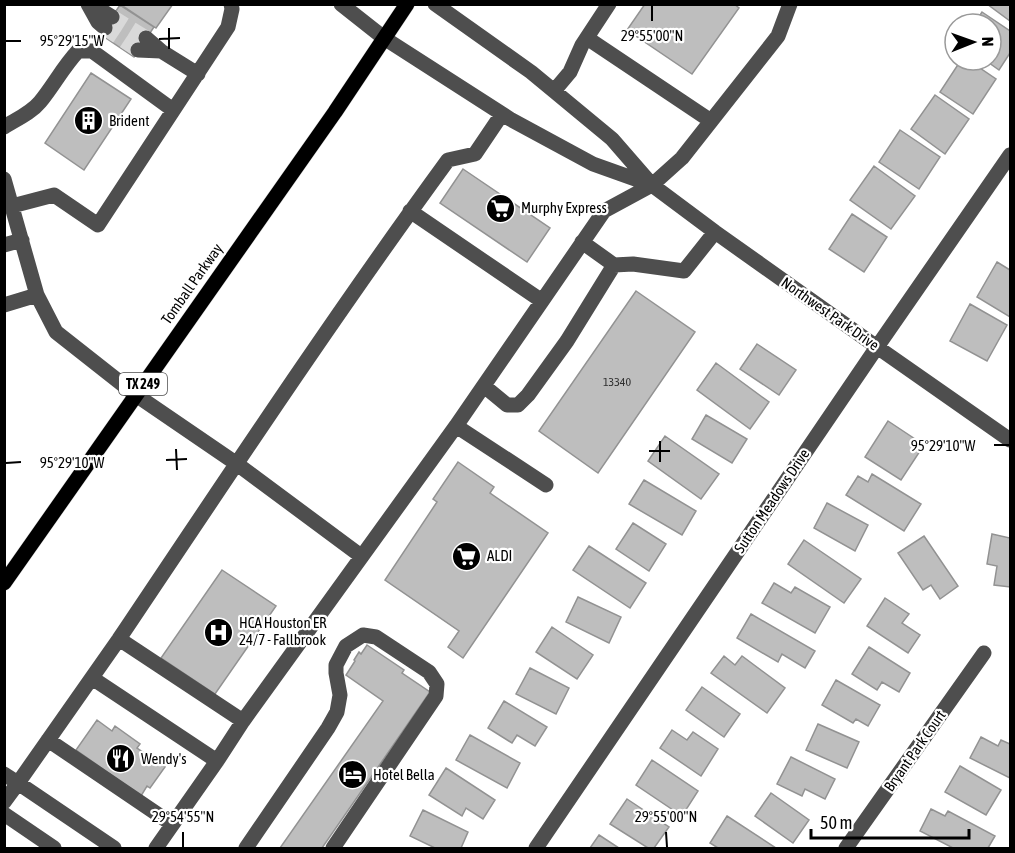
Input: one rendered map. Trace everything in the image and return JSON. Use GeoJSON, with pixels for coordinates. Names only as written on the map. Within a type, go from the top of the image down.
{"type":"FeatureCollection","features":[{"type":"Feature","properties":{"kind":"main road","name":"Tomball Parkway"},"geometry":{"type":"LineString","coordinates":[[4,583],[335,112],[407,4]]}},
{"type":"Feature","properties":{"kind":"street"},"geometry":{"type":"LineString","coordinates":[[90,4],[111,15]]}},
{"type":"Feature","properties":{"kind":"street"},"geometry":{"type":"LineString","coordinates":[[12,206],[54,195],[98,225],[228,27],[231,4]]}},
{"type":"Feature","properties":{"kind":"street","name":"Northwest Park Drive"},"geometry":{"type":"LineString","coordinates":[[341,4],[384,38],[502,114],[593,164],[652,185]]}},
{"type":"Feature","properties":{"kind":"street","name":"Northwest Park Drive"},"geometry":{"type":"LineString","coordinates":[[435,4],[531,72],[612,139],[652,185],[715,232],[1011,440]]}},
{"type":"Feature","properties":{"kind":"street"},"geometry":{"type":"LineString","coordinates":[[554,91],[570,72],[582,45],[609,4]]}},
{"type":"Feature","properties":{"kind":"street"},"geometry":{"type":"LineString","coordinates":[[156,849],[243,721],[456,426],[604,211],[652,185],[682,158],[778,36],[790,4]]}},
{"type":"Feature","properties":{"kind":"street"},"geometry":{"type":"LineString","coordinates":[[587,38],[711,121]]}},
{"type":"Feature","properties":{"kind":"street"},"geometry":{"type":"LineString","coordinates":[[145,39],[198,74]]}},
{"type":"Feature","properties":{"kind":"street"},"geometry":{"type":"LineString","coordinates":[[4,127],[39,103],[66,64],[78,51],[92,51],[174,110]]}},
{"type":"Feature","properties":{"kind":"street"},"geometry":{"type":"LineString","coordinates":[[4,802],[119,639],[364,275],[448,159],[475,154],[502,114]]}},
{"type":"Feature","properties":{"kind":"street","name":"Sutton Meadows Drive"},"geometry":{"type":"LineString","coordinates":[[536,849],[877,347],[1011,155]]}},
{"type":"Feature","properties":{"kind":"street"},"geometry":{"type":"LineString","coordinates":[[6,186],[38,295],[56,332],[136,395],[237,464],[361,556]]}},
{"type":"Feature","properties":{"kind":"street"},"geometry":{"type":"LineString","coordinates":[[410,212],[542,301]]}},
{"type":"Feature","properties":{"kind":"street"},"geometry":{"type":"LineString","coordinates":[[582,242],[615,265],[633,264],[684,271],[715,232]]}},
{"type":"Feature","properties":{"kind":"street"},"geometry":{"type":"LineString","coordinates":[[4,245],[22,240]]}},
{"type":"Feature","properties":{"kind":"street"},"geometry":{"type":"LineString","coordinates":[[484,386],[507,405],[518,405],[528,395],[567,341],[615,265]]}},
{"type":"Feature","properties":{"kind":"street"},"geometry":{"type":"LineString","coordinates":[[4,304],[38,295]]}},
{"type":"Feature","properties":{"kind":"street"},"geometry":{"type":"LineString","coordinates":[[456,426],[546,485]]}},
{"type":"Feature","properties":{"kind":"street"},"geometry":{"type":"LineString","coordinates":[[246,849],[337,712],[340,695],[336,665],[346,646],[363,635],[376,637],[429,672],[437,684],[436,696],[333,849]]}},
{"type":"Feature","properties":{"kind":"street"},"geometry":{"type":"LineString","coordinates":[[119,639],[243,721]]}},
{"type":"Feature","properties":{"kind":"street","name":"Bryant Park Court"},"geometry":{"type":"LineString","coordinates":[[846,849],[984,653]]}},
{"type":"Feature","properties":{"kind":"street"},"geometry":{"type":"LineString","coordinates":[[92,678],[217,761]]}},
{"type":"Feature","properties":{"kind":"street"},"geometry":{"type":"LineString","coordinates":[[48,740],[172,824]]}},
{"type":"Feature","properties":{"kind":"street"},"geometry":{"type":"LineString","coordinates":[[4,774],[114,849]]}},
{"type":"Feature","properties":{"kind":"street"},"geometry":{"type":"LineString","coordinates":[[4,814],[54,849]]}},
{"type":"Feature","properties":{"kind":"building"},"geometry":{"type":"Polygon","coordinates":[[[120,4],[173,4],[156,28],[120,4]]]}},
{"type":"Feature","properties":{"kind":"building"},"geometry":{"type":"Polygon","coordinates":[[[645,4],[734,4],[739,8],[692,74],[627,30],[645,4]]]}},
{"type":"Feature","properties":{"kind":"building"},"geometry":{"type":"Polygon","coordinates":[[[987,4],[1010,4],[1010,21],[1003,16],[1003,12],[998,12],[987,4]]]}},
{"type":"Feature","properties":{"kind":"building"},"geometry":{"type":"Polygon","coordinates":[[[120,5],[154,27],[134,57],[100,34],[120,5]]]}},
{"type":"Feature","properties":{"kind":"building"},"geometry":{"type":"Polygon","coordinates":[[[1003,26],[1010,31],[1010,53],[1003,64],[1003,26]]]}},
{"type":"Feature","properties":{"kind":"building"},"geometry":{"type":"Polygon","coordinates":[[[953,72],[986,72],[996,79],[973,114],[940,92],[953,72]]]}},
{"type":"Feature","properties":{"kind":"building","name":"Brident"},"geometry":{"type":"Polygon","coordinates":[[[91,73],[131,99],[84,170],[45,143],[91,73]]]}},
{"type":"Feature","properties":{"kind":"building"},"geometry":{"type":"Polygon","coordinates":[[[935,95],[969,119],[945,154],[911,129],[935,95]]]}},
{"type":"Feature","properties":{"kind":"building"},"geometry":{"type":"Polygon","coordinates":[[[900,130],[940,157],[919,189],[879,162],[900,130]]]}},
{"type":"Feature","properties":{"kind":"building"},"geometry":{"type":"Polygon","coordinates":[[[874,166],[915,196],[891,229],[850,200],[874,166]]]}},
{"type":"Feature","properties":{"kind":"building","name":"Murphy Express"},"geometry":{"type":"Polygon","coordinates":[[[463,169],[550,228],[527,262],[440,203],[463,169]]]}},
{"type":"Feature","properties":{"kind":"building"},"geometry":{"type":"Polygon","coordinates":[[[852,214],[887,237],[864,272],[829,249],[852,214]]]}},
{"type":"Feature","properties":{"kind":"building"},"geometry":{"type":"Polygon","coordinates":[[[997,262],[1010,270],[1010,317],[977,297],[997,262]]]}},
{"type":"Feature","properties":{"kind":"building"},"geometry":{"type":"Polygon","coordinates":[[[636,291],[695,332],[598,473],[539,431],[636,291]]]}},
{"type":"Feature","properties":{"kind":"building"},"geometry":{"type":"Polygon","coordinates":[[[970,304],[1007,325],[987,361],[950,341],[970,304]]]}},
{"type":"Feature","properties":{"kind":"building"},"geometry":{"type":"Polygon","coordinates":[[[757,344],[796,370],[779,395],[740,369],[757,344]]]}},
{"type":"Feature","properties":{"kind":"building"},"geometry":{"type":"Polygon","coordinates":[[[716,363],[769,402],[750,429],[697,390],[716,363]]]}},
{"type":"Feature","properties":{"kind":"building"},"geometry":{"type":"Polygon","coordinates":[[[706,415],[747,439],[732,463],[692,439],[706,415]]]}},
{"type":"Feature","properties":{"kind":"building"},"geometry":{"type":"Polygon","coordinates":[[[888,421],[924,445],[901,480],[865,457],[888,421]]]}},
{"type":"Feature","properties":{"kind":"building"},"geometry":{"type":"Polygon","coordinates":[[[665,436],[719,474],[701,499],[648,461],[665,436]]]}},
{"type":"Feature","properties":{"kind":"building","name":"ALDI"},"geometry":{"type":"Polygon","coordinates":[[[458,462],[494,487],[490,493],[548,533],[463,658],[448,647],[459,631],[385,580],[437,502],[433,499],[458,462]]]}},
{"type":"Feature","properties":{"kind":"building"},"geometry":{"type":"Polygon","coordinates":[[[872,474],[921,504],[904,531],[846,495],[858,476],[868,482],[872,474]]]}},
{"type":"Feature","properties":{"kind":"building"},"geometry":{"type":"Polygon","coordinates":[[[644,480],[696,511],[682,535],[629,504],[644,480]]]}},
{"type":"Feature","properties":{"kind":"building"},"geometry":{"type":"Polygon","coordinates":[[[827,503],[868,525],[855,551],[814,528],[827,503]]]}},
{"type":"Feature","properties":{"kind":"building"},"geometry":{"type":"Polygon","coordinates":[[[633,523],[666,544],[649,571],[616,549],[633,523]]]}},
{"type":"Feature","properties":{"kind":"building"},"geometry":{"type":"Polygon","coordinates":[[[992,534],[1010,538],[1010,587],[994,585],[997,566],[987,564],[992,534]]]}},
{"type":"Feature","properties":{"kind":"building"},"geometry":{"type":"Polygon","coordinates":[[[924,536],[958,586],[940,599],[931,585],[923,590],[898,553],[924,536]]]}},
{"type":"Feature","properties":{"kind":"building"},"geometry":{"type":"Polygon","coordinates":[[[804,540],[861,579],[844,603],[788,564],[804,540]]]}},
{"type":"Feature","properties":{"kind":"building"},"geometry":{"type":"Polygon","coordinates":[[[589,546],[646,583],[630,608],[573,570],[589,546]]]}},
{"type":"Feature","properties":{"kind":"building","name":"HCA Houston ER 24/7 - Fallbrook"},"geometry":{"type":"Polygon","coordinates":[[[222,570],[276,606],[215,694],[161,658],[222,570]]]}},
{"type":"Feature","properties":{"kind":"building"},"geometry":{"type":"Polygon","coordinates":[[[774,583],[791,593],[795,587],[830,607],[815,633],[762,603],[774,583]]]}},
{"type":"Feature","properties":{"kind":"building"},"geometry":{"type":"Polygon","coordinates":[[[578,597],[621,617],[609,643],[566,622],[578,597]]]}},
{"type":"Feature","properties":{"kind":"building"},"geometry":{"type":"Polygon","coordinates":[[[885,598],[909,614],[902,623],[920,635],[908,653],[867,626],[885,598]]]}},
{"type":"Feature","properties":{"kind":"building"},"geometry":{"type":"Polygon","coordinates":[[[751,614],[815,651],[805,668],[782,654],[778,662],[737,638],[751,614]]]}},
{"type":"Feature","properties":{"kind":"building"},"geometry":{"type":"Polygon","coordinates":[[[552,627],[593,655],[577,679],[536,652],[552,627]]]}},
{"type":"Feature","properties":{"kind":"building","name":"Hotel Bella"},"geometry":{"type":"Polygon","coordinates":[[[367,645],[404,670],[402,673],[430,692],[322,848],[280,848],[383,701],[346,675],[359,652],[361,654],[367,645]]]}},
{"type":"Feature","properties":{"kind":"building"},"geometry":{"type":"Polygon","coordinates":[[[869,647],[910,673],[899,692],[882,682],[877,690],[852,674],[869,647]]]}},
{"type":"Feature","properties":{"kind":"building"},"geometry":{"type":"Polygon","coordinates":[[[724,656],[735,665],[742,656],[785,688],[767,713],[711,673],[724,656]]]}},
{"type":"Feature","properties":{"kind":"building"},"geometry":{"type":"Polygon","coordinates":[[[530,668],[569,688],[556,714],[516,694],[530,668]]]}},
{"type":"Feature","properties":{"kind":"building"},"geometry":{"type":"Polygon","coordinates":[[[836,680],[880,705],[868,726],[856,719],[853,723],[822,705],[836,680]]]}},
{"type":"Feature","properties":{"kind":"building"},"geometry":{"type":"Polygon","coordinates":[[[702,687],[740,714],[724,737],[686,710],[702,687]]]}},
{"type":"Feature","properties":{"kind":"building"},"geometry":{"type":"Polygon","coordinates":[[[504,701],[547,727],[535,746],[517,735],[512,743],[488,728],[504,701]]]}},
{"type":"Feature","properties":{"kind":"building","name":"Wendy's"},"geometry":{"type":"Polygon","coordinates":[[[97,720],[112,731],[115,726],[140,744],[137,748],[165,767],[150,788],[147,786],[141,796],[76,750],[97,720]]]}},
{"type":"Feature","properties":{"kind":"building"},"geometry":{"type":"Polygon","coordinates":[[[818,724],[859,742],[847,768],[806,750],[818,724]]]}},
{"type":"Feature","properties":{"kind":"building"},"geometry":{"type":"Polygon","coordinates":[[[672,730],[687,740],[693,732],[718,749],[701,776],[660,748],[672,730]]]}},
{"type":"Feature","properties":{"kind":"building"},"geometry":{"type":"Polygon","coordinates":[[[470,735],[520,763],[507,788],[456,760],[470,735]]]}},
{"type":"Feature","properties":{"kind":"building"},"geometry":{"type":"Polygon","coordinates":[[[981,737],[998,746],[1001,740],[1010,744],[1010,778],[970,758],[981,737]]]}},
{"type":"Feature","properties":{"kind":"building"},"geometry":{"type":"Polygon","coordinates":[[[791,757],[835,779],[825,799],[805,789],[802,796],[777,784],[791,757]]]}},
{"type":"Feature","properties":{"kind":"building"},"geometry":{"type":"Polygon","coordinates":[[[652,760],[698,791],[682,816],[636,785],[652,760]]]}},
{"type":"Feature","properties":{"kind":"building"},"geometry":{"type":"Polygon","coordinates":[[[960,766],[1001,790],[986,815],[945,792],[960,766]]]}},
{"type":"Feature","properties":{"kind":"building"},"geometry":{"type":"Polygon","coordinates":[[[446,768],[495,800],[483,819],[466,808],[462,816],[429,795],[446,768]]]}},
{"type":"Feature","properties":{"kind":"building"},"geometry":{"type":"Polygon","coordinates":[[[771,793],[809,820],[793,843],[755,816],[771,793]]]}},
{"type":"Feature","properties":{"kind":"building"},"geometry":{"type":"Polygon","coordinates":[[[627,799],[669,827],[654,848],[648,848],[610,824],[627,799]]]}},
{"type":"Feature","properties":{"kind":"building"},"geometry":{"type":"Polygon","coordinates":[[[931,809],[945,816],[948,811],[995,836],[988,848],[953,848],[920,831],[931,809]]]}},
{"type":"Feature","properties":{"kind":"building"},"geometry":{"type":"Polygon","coordinates":[[[423,810],[468,832],[461,848],[435,848],[410,836],[423,810]]]}},
{"type":"Feature","properties":{"kind":"building"},"geometry":{"type":"Polygon","coordinates":[[[727,816],[776,848],[718,848],[710,843],[727,816]]]}},
{"type":"Feature","properties":{"kind":"building"},"geometry":{"type":"Polygon","coordinates":[[[599,835],[619,848],[590,848],[599,835]]]}},
{"type":"Feature","properties":{"kind":"tunnel"},"geometry":{"type":"LineString","coordinates":[[112,17],[146,38]]}},
{"type":"Feature","properties":{"kind":"tunnel"},"geometry":{"type":"LineString","coordinates":[[105,28],[138,50]]}},
{"type":"Feature","properties":{"kind":"place","name":"Brident"},"geometry":{"type":"Point","coordinates":[88,121]}},
{"type":"Feature","properties":{"kind":"place","name":"Murphy Express"},"geometry":{"type":"Point","coordinates":[500,208]}},
{"type":"Feature","properties":{"kind":"place","name":"ALDI"},"geometry":{"type":"Point","coordinates":[466,556]}},
{"type":"Feature","properties":{"kind":"place","name":"HCA Houston ER 24/7 - Fallbrook"},"geometry":{"type":"Point","coordinates":[218,632]}},
{"type":"Feature","properties":{"kind":"place","name":"Wendy's"},"geometry":{"type":"Point","coordinates":[120,759]}},
{"type":"Feature","properties":{"kind":"place","name":"Hotel Bella"},"geometry":{"type":"Point","coordinates":[352,775]}}]}
